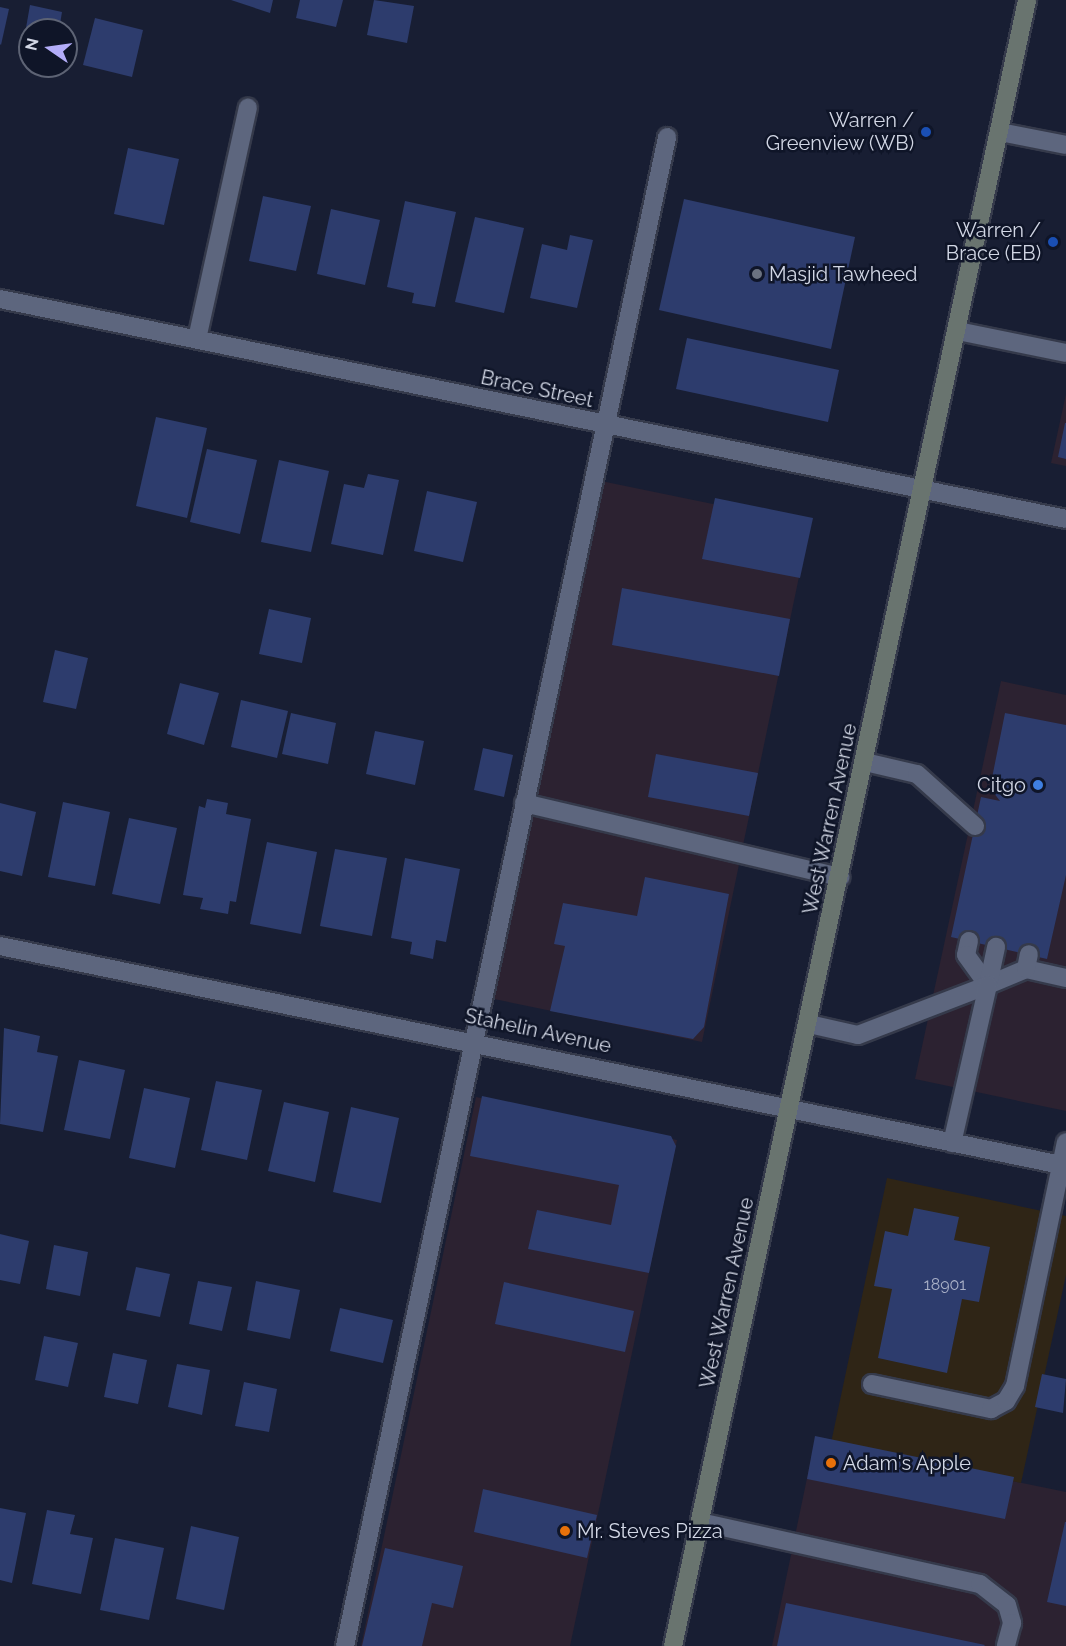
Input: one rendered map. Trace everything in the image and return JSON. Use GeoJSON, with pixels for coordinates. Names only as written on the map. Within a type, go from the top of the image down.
{"type":"FeatureCollection","features":[{"type":"Feature","properties":{"kind":"main road","name":"West Warren Avenue"},"geometry":{"type":"LineString","coordinates":[[673,1646],[924,491],[1028,0]]}},
{"type":"Feature","properties":{"kind":"street"},"geometry":{"type":"LineString","coordinates":[[197,339],[248,108]]}},
{"type":"Feature","properties":{"kind":"street"},"geometry":{"type":"LineString","coordinates":[[1000,132],[1066,145]]}},
{"type":"Feature","properties":{"kind":"street"},"geometry":{"type":"LineString","coordinates":[[345,1646],[472,1039],[609,427],[667,137]]}},
{"type":"Feature","properties":{"kind":"street","name":"Brace Street"},"geometry":{"type":"LineString","coordinates":[[0,299],[609,427],[1066,519]]}},
{"type":"Feature","properties":{"kind":"street"},"geometry":{"type":"LineString","coordinates":[[958,331],[1066,353]]}},
{"type":"Feature","properties":{"kind":"street"},"geometry":{"type":"LineString","coordinates":[[865,762],[917,774],[975,826]]}},
{"type":"Feature","properties":{"kind":"street"},"geometry":{"type":"LineString","coordinates":[[524,803],[840,877]]}},
{"type":"Feature","properties":{"kind":"street"},"geometry":{"type":"LineString","coordinates":[[969,941],[966,955],[988,985]]}},
{"type":"Feature","properties":{"kind":"street","name":"Stahelin Avenue"},"geometry":{"type":"LineString","coordinates":[[0,946],[472,1039],[1064,1165]]}},
{"type":"Feature","properties":{"kind":"street"},"geometry":{"type":"LineString","coordinates":[[952,1143],[996,947]]}},
{"type":"Feature","properties":{"kind":"street"},"geometry":{"type":"LineString","coordinates":[[809,1024],[858,1035],[988,985],[1027,962],[1066,978]]}},
{"type":"Feature","properties":{"kind":"street"},"geometry":{"type":"LineString","coordinates":[[872,1384],[991,1409],[1006,1401],[1015,1386],[1064,1165],[1066,1142]]}},
{"type":"Feature","properties":{"kind":"street"},"geometry":{"type":"LineString","coordinates":[[700,1522],[980,1584],[1007,1605],[1012,1623],[1006,1646]]}},
{"type":"Feature","properties":{"kind":"shaded area"},"geometry":{"type":"Polygon","coordinates":[[[1066,394],[1066,466],[1051,463],[1066,394]]]}},
{"type":"Feature","properties":{"kind":"shaded area"},"geometry":{"type":"Polygon","coordinates":[[[601,481],[810,524],[702,1042],[494,999],[601,481]]]}},
{"type":"Feature","properties":{"kind":"shaded area"},"geometry":{"type":"Polygon","coordinates":[[[1001,681],[1066,695],[1066,1111],[915,1079],[1001,681]]]}},
{"type":"Feature","properties":{"kind":"shaded area"},"geometry":{"type":"Polygon","coordinates":[[[476,1097],[677,1140],[570,1646],[361,1646],[476,1097]]]}},
{"type":"Feature","properties":{"kind":"shaded area"},"geometry":{"type":"Polygon","coordinates":[[[887,1178],[1066,1216],[1066,1275],[1021,1483],[831,1443],[887,1178]]]}},
{"type":"Feature","properties":{"kind":"shaded area"},"geometry":{"type":"Polygon","coordinates":[[[815,1440],[1066,1492],[1066,1646],[772,1646],[815,1440]]]}},
{"type":"Feature","properties":{"kind":"building"},"geometry":{"type":"Polygon","coordinates":[[[231,0],[273,0],[270,13],[231,0]]]}},
{"type":"Feature","properties":{"kind":"building"},"geometry":{"type":"Polygon","coordinates":[[[300,0],[343,0],[336,27],[296,18],[300,0]]]}},
{"type":"Feature","properties":{"kind":"building"},"geometry":{"type":"Polygon","coordinates":[[[374,0],[414,6],[407,43],[367,35],[374,0]]]}},
{"type":"Feature","properties":{"kind":"building"},"geometry":{"type":"Polygon","coordinates":[[[30,5],[62,12],[61,18],[28,18],[30,5]]]}},
{"type":"Feature","properties":{"kind":"building"},"geometry":{"type":"Polygon","coordinates":[[[0,7],[9,9],[1,45],[0,44],[0,7]]]}},
{"type":"Feature","properties":{"kind":"building"},"geometry":{"type":"Polygon","coordinates":[[[95,18],[143,30],[132,77],[83,65],[95,18]]]}},
{"type":"Feature","properties":{"kind":"building"},"geometry":{"type":"Polygon","coordinates":[[[128,148],[179,159],[164,225],[114,214],[128,148]]]}},
{"type":"Feature","properties":{"kind":"building"},"geometry":{"type":"Polygon","coordinates":[[[263,196],[311,206],[296,271],[249,261],[263,196]]]}},
{"type":"Feature","properties":{"kind":"building","name":"Masjid Tawheed"},"geometry":{"type":"Polygon","coordinates":[[[684,199],[855,237],[831,349],[659,310],[684,199]]]}},
{"type":"Feature","properties":{"kind":"building"},"geometry":{"type":"Polygon","coordinates":[[[405,201],[456,212],[435,307],[412,303],[414,293],[387,287],[405,201]]]}},
{"type":"Feature","properties":{"kind":"building"},"geometry":{"type":"Polygon","coordinates":[[[331,209],[380,220],[365,285],[317,274],[331,209]]]}},
{"type":"Feature","properties":{"kind":"building"},"geometry":{"type":"Polygon","coordinates":[[[475,217],[524,228],[504,313],[455,302],[475,217]]]}},
{"type":"Feature","properties":{"kind":"building"},"geometry":{"type":"Polygon","coordinates":[[[570,235],[593,240],[577,308],[530,298],[542,244],[567,250],[570,235]]]}},
{"type":"Feature","properties":{"kind":"building"},"geometry":{"type":"Polygon","coordinates":[[[687,338],[839,370],[828,422],[676,389],[687,338]]]}},
{"type":"Feature","properties":{"kind":"building"},"geometry":{"type":"Polygon","coordinates":[[[156,417],[207,428],[187,518],[136,506],[156,417]]]}},
{"type":"Feature","properties":{"kind":"building"},"geometry":{"type":"Polygon","coordinates":[[[1066,423],[1066,459],[1058,457],[1066,423]]]}},
{"type":"Feature","properties":{"kind":"building"},"geometry":{"type":"Polygon","coordinates":[[[207,449],[257,460],[240,534],[190,522],[207,449]]]}},
{"type":"Feature","properties":{"kind":"building"},"geometry":{"type":"Polygon","coordinates":[[[279,460],[329,471],[311,552],[261,542],[279,460]]]}},
{"type":"Feature","properties":{"kind":"building"},"geometry":{"type":"Polygon","coordinates":[[[368,474],[399,480],[383,555],[331,544],[344,484],[364,488],[368,474]]]}},
{"type":"Feature","properties":{"kind":"building"},"geometry":{"type":"Polygon","coordinates":[[[427,491],[477,502],[463,562],[414,551],[427,491]]]}},
{"type":"Feature","properties":{"kind":"building"},"geometry":{"type":"Polygon","coordinates":[[[715,498],[813,518],[800,578],[702,559],[715,498]]]}},
{"type":"Feature","properties":{"kind":"building"},"geometry":{"type":"Polygon","coordinates":[[[622,588],[790,619],[779,676],[612,645],[622,588]]]}},
{"type":"Feature","properties":{"kind":"building"},"geometry":{"type":"Polygon","coordinates":[[[269,609],[311,618],[302,663],[259,654],[269,609]]]}},
{"type":"Feature","properties":{"kind":"building"},"geometry":{"type":"Polygon","coordinates":[[[55,650],[88,658],[76,709],[43,702],[55,650]]]}},
{"type":"Feature","properties":{"kind":"building"},"geometry":{"type":"Polygon","coordinates":[[[180,683],[219,693],[204,745],[167,734],[180,683]]]}},
{"type":"Feature","properties":{"kind":"building"},"geometry":{"type":"Polygon","coordinates":[[[241,700],[288,711],[277,758],[231,747],[241,700]]]}},
{"type":"Feature","properties":{"kind":"building"},"geometry":{"type":"Polygon","coordinates":[[[291,713],[336,723],[328,764],[282,754],[291,713]]]}},
{"type":"Feature","properties":{"kind":"building"},"geometry":{"type":"Polygon","coordinates":[[[1005,713],[1066,725],[1066,875],[1047,959],[951,937],[981,797],[1000,801],[990,788],[1005,713]]]}},
{"type":"Feature","properties":{"kind":"building"},"geometry":{"type":"Polygon","coordinates":[[[375,731],[424,741],[415,785],[366,774],[375,731]]]}},
{"type":"Feature","properties":{"kind":"building"},"geometry":{"type":"Polygon","coordinates":[[[483,748],[513,755],[504,797],[474,790],[483,748]]]}},
{"type":"Feature","properties":{"kind":"building"},"geometry":{"type":"Polygon","coordinates":[[[656,754],[758,773],[749,816],[648,797],[656,754]]]}},
{"type":"Feature","properties":{"kind":"building"},"geometry":{"type":"Polygon","coordinates":[[[207,799],[228,803],[226,814],[251,819],[236,902],[230,901],[228,914],[200,909],[203,898],[183,895],[199,806],[205,808],[207,799]]]}},
{"type":"Feature","properties":{"kind":"building"},"geometry":{"type":"Polygon","coordinates":[[[63,802],[110,812],[95,886],[48,877],[63,802]]]}},
{"type":"Feature","properties":{"kind":"building"},"geometry":{"type":"Polygon","coordinates":[[[0,803],[36,812],[22,876],[0,871],[0,803]]]}},
{"type":"Feature","properties":{"kind":"building"},"geometry":{"type":"Polygon","coordinates":[[[129,818],[177,828],[160,904],[112,894],[129,818]]]}},
{"type":"Feature","properties":{"kind":"building"},"geometry":{"type":"Polygon","coordinates":[[[267,842],[317,852],[301,934],[250,924],[267,842]]]}},
{"type":"Feature","properties":{"kind":"building"},"geometry":{"type":"Polygon","coordinates":[[[335,849],[387,858],[372,936],[320,926],[335,849]]]}},
{"type":"Feature","properties":{"kind":"building"},"geometry":{"type":"Polygon","coordinates":[[[405,858],[460,869],[446,942],[436,940],[433,959],[410,954],[412,942],[391,938],[405,858]]]}},
{"type":"Feature","properties":{"kind":"building"},"geometry":{"type":"Polygon","coordinates":[[[645,877],[729,894],[704,1027],[693,1039],[550,1011],[565,946],[554,944],[563,903],[637,916],[645,877]]]}},
{"type":"Feature","properties":{"kind":"building"},"geometry":{"type":"Polygon","coordinates":[[[4,1028],[40,1036],[37,1052],[58,1056],[43,1132],[0,1124],[4,1028]]]}},
{"type":"Feature","properties":{"kind":"building"},"geometry":{"type":"Polygon","coordinates":[[[79,1060],[125,1070],[110,1139],[64,1130],[79,1060]]]}},
{"type":"Feature","properties":{"kind":"building"},"geometry":{"type":"Polygon","coordinates":[[[216,1081],[262,1090],[247,1160],[201,1150],[216,1081]]]}},
{"type":"Feature","properties":{"kind":"building"},"geometry":{"type":"Polygon","coordinates":[[[144,1088],[190,1098],[175,1168],[129,1158],[144,1088]]]}},
{"type":"Feature","properties":{"kind":"building"},"geometry":{"type":"Polygon","coordinates":[[[482,1096],[671,1136],[676,1146],[649,1273],[528,1249],[537,1210],[611,1225],[619,1185],[470,1156],[482,1096]]]}},
{"type":"Feature","properties":{"kind":"building"},"geometry":{"type":"Polygon","coordinates":[[[284,1102],[329,1112],[315,1182],[268,1171],[284,1102]]]}},
{"type":"Feature","properties":{"kind":"building"},"geometry":{"type":"Polygon","coordinates":[[[351,1107],[399,1118],[381,1203],[333,1192],[351,1107]]]}},
{"type":"Feature","properties":{"kind":"building"},"geometry":{"type":"Polygon","coordinates":[[[914,1208],[959,1217],[954,1240],[990,1247],[979,1302],[962,1299],[947,1373],[878,1358],[892,1289],[874,1286],[885,1231],[908,1236],[914,1208]]]}},
{"type":"Feature","properties":{"kind":"building"},"geometry":{"type":"Polygon","coordinates":[[[0,1234],[29,1241],[20,1284],[0,1280],[0,1234]]]}},
{"type":"Feature","properties":{"kind":"building"},"geometry":{"type":"Polygon","coordinates":[[[54,1245],[88,1252],[80,1296],[46,1289],[54,1245]]]}},
{"type":"Feature","properties":{"kind":"building"},"geometry":{"type":"Polygon","coordinates":[[[136,1267],[170,1274],[160,1317],[126,1310],[136,1267]]]}},
{"type":"Feature","properties":{"kind":"building"},"geometry":{"type":"Polygon","coordinates":[[[198,1281],[232,1287],[222,1331],[189,1324],[198,1281]]]}},
{"type":"Feature","properties":{"kind":"building"},"geometry":{"type":"Polygon","coordinates":[[[256,1281],[300,1290],[290,1339],[247,1330],[256,1281]]]}},
{"type":"Feature","properties":{"kind":"building"},"geometry":{"type":"Polygon","coordinates":[[[504,1282],[634,1311],[625,1352],[495,1324],[504,1282]]]}},
{"type":"Feature","properties":{"kind":"building"},"geometry":{"type":"Polygon","coordinates":[[[340,1308],[393,1320],[383,1363],[330,1351],[340,1308]]]}},
{"type":"Feature","properties":{"kind":"building"},"geometry":{"type":"Polygon","coordinates":[[[44,1336],[78,1343],[68,1387],[35,1380],[44,1336]]]}},
{"type":"Feature","properties":{"kind":"building"},"geometry":{"type":"Polygon","coordinates":[[[113,1353],[147,1360],[138,1404],[104,1397],[113,1353]]]}},
{"type":"Feature","properties":{"kind":"building"},"geometry":{"type":"Polygon","coordinates":[[[177,1364],[210,1370],[202,1415],[168,1407],[177,1364]]]}},
{"type":"Feature","properties":{"kind":"building"},"geometry":{"type":"Polygon","coordinates":[[[1042,1374],[1066,1379],[1063,1413],[1035,1407],[1042,1374]]]}},
{"type":"Feature","properties":{"kind":"building"},"geometry":{"type":"Polygon","coordinates":[[[244,1382],[277,1389],[269,1432],[235,1426],[244,1382]]]}},
{"type":"Feature","properties":{"kind":"building"},"geometry":{"type":"Polygon","coordinates":[[[815,1436],[1014,1477],[1005,1519],[807,1479],[815,1436]]]}},
{"type":"Feature","properties":{"kind":"building"},"geometry":{"type":"Polygon","coordinates":[[[483,1489],[597,1515],[587,1558],[474,1532],[483,1489]]]}},
{"type":"Feature","properties":{"kind":"building"},"geometry":{"type":"Polygon","coordinates":[[[0,1508],[26,1513],[12,1583],[0,1580],[0,1508]]]}},
{"type":"Feature","properties":{"kind":"building"},"geometry":{"type":"Polygon","coordinates":[[[47,1510],[75,1515],[70,1534],[93,1538],[81,1594],[32,1584],[47,1510]]]}},
{"type":"Feature","properties":{"kind":"building"},"geometry":{"type":"Polygon","coordinates":[[[1066,1522],[1066,1606],[1047,1602],[1066,1522]]]}},
{"type":"Feature","properties":{"kind":"building"},"geometry":{"type":"Polygon","coordinates":[[[191,1526],[239,1537],[224,1610],[176,1599],[191,1526]]]}},
{"type":"Feature","properties":{"kind":"building"},"geometry":{"type":"Polygon","coordinates":[[[115,1538],[164,1548],[149,1620],[100,1610],[115,1538]]]}},
{"type":"Feature","properties":{"kind":"building"},"geometry":{"type":"Polygon","coordinates":[[[385,1548],[463,1566],[453,1608],[432,1603],[422,1646],[362,1646],[385,1548]]]}},
{"type":"Feature","properties":{"kind":"building"},"geometry":{"type":"Polygon","coordinates":[[[786,1603],[985,1645],[777,1646],[786,1603]]]}},
{"type":"Feature","properties":{"kind":"place","name":"Warren / Greenview (WB)"},"geometry":{"type":"Point","coordinates":[926,132]}},
{"type":"Feature","properties":{"kind":"place","name":"Warren / Brace (EB)"},"geometry":{"type":"Point","coordinates":[1053,242]}},
{"type":"Feature","properties":{"kind":"place","name":"Masjid Tawheed"},"geometry":{"type":"Point","coordinates":[757,274]}},
{"type":"Feature","properties":{"kind":"place","name":"Citgo"},"geometry":{"type":"Point","coordinates":[1038,785]}},
{"type":"Feature","properties":{"kind":"place","name":"Adam's Apple"},"geometry":{"type":"Point","coordinates":[831,1463]}},
{"type":"Feature","properties":{"kind":"place","name":"Mr. Steves Pizza"},"geometry":{"type":"Point","coordinates":[565,1531]}}]}
